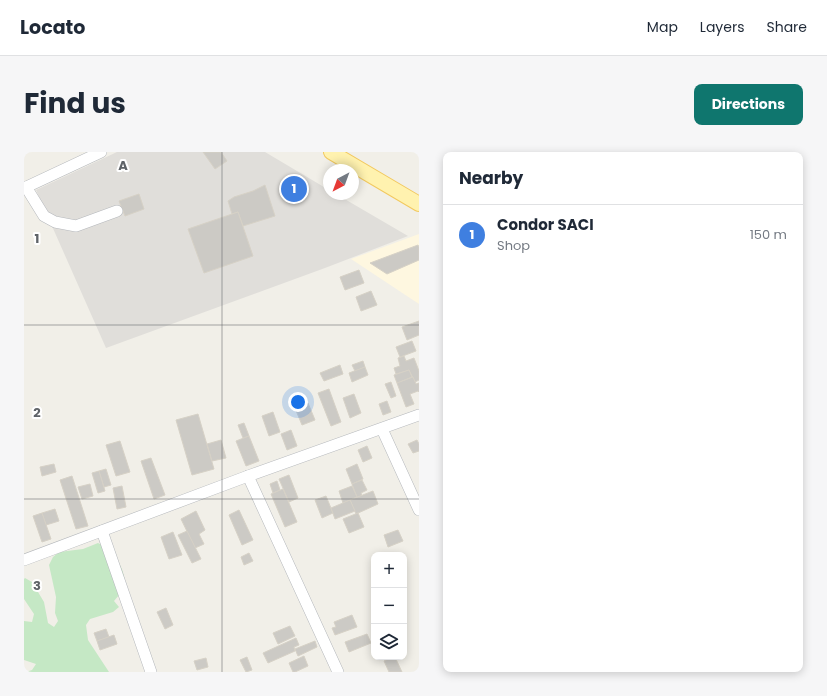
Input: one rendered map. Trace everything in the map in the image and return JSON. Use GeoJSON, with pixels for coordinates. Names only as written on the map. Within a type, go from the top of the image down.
{"type":"FeatureCollection","features":[{"type":"Feature","properties":{"kind":"main road"},"geometry":{"type":"LineString","coordinates":[[331,152],[419,204]]}},
{"type":"Feature","properties":{"kind":"street"},"geometry":{"type":"LineString","coordinates":[[101,152],[25,188],[44,216],[55,222],[76,226],[117,211]]}},
{"type":"Feature","properties":{"kind":"street"},"geometry":{"type":"LineString","coordinates":[[24,560],[248,476],[419,415]]}},
{"type":"Feature","properties":{"kind":"street"},"geometry":{"type":"LineString","coordinates":[[382,429],[419,510]]}},
{"type":"Feature","properties":{"kind":"street"},"geometry":{"type":"LineString","coordinates":[[248,476],[338,672]]}},
{"type":"Feature","properties":{"kind":"street"},"geometry":{"type":"LineString","coordinates":[[102,530],[151,672]]}},
{"type":"Feature","properties":{"kind":"shaded area"},"geometry":{"type":"Polygon","coordinates":[[[117,152],[265,152],[323,186],[323,200],[346,200],[408,236],[106,348],[36,190],[117,152]]]}},
{"type":"Feature","properties":{"kind":"shaded area"},"geometry":{"type":"Polygon","coordinates":[[[419,234],[419,304],[351,259],[419,234]]]}},
{"type":"Feature","properties":{"kind":"green space"},"geometry":{"type":"Polygon","coordinates":[[[98,543],[108,549],[120,564],[126,588],[126,594],[119,595],[114,601],[119,607],[113,612],[90,619],[86,625],[88,640],[109,672],[26,672],[32,670],[36,664],[24,660],[24,621],[32,622],[34,614],[24,599],[24,579],[25,578],[32,582],[44,602],[48,623],[54,627],[58,621],[55,613],[56,597],[49,565],[53,557],[59,552],[83,549],[98,543]]]}},
{"type":"Feature","properties":{"kind":"building"},"geometry":{"type":"Polygon","coordinates":[[[203,152],[221,152],[227,161],[215,169],[203,152]]]}},
{"type":"Feature","properties":{"kind":"building"},"geometry":{"type":"Polygon","coordinates":[[[265,185],[275,216],[243,226],[238,212],[232,214],[228,201],[234,197],[253,191],[265,185]]]}},
{"type":"Feature","properties":{"kind":"building"},"geometry":{"type":"Polygon","coordinates":[[[139,194],[144,209],[125,216],[119,201],[139,194]]]}},
{"type":"Feature","properties":{"kind":"building"},"geometry":{"type":"Polygon","coordinates":[[[238,212],[253,256],[204,273],[188,229],[238,212]]]}},
{"type":"Feature","properties":{"kind":"building"},"geometry":{"type":"Polygon","coordinates":[[[418,245],[419,260],[387,274],[370,263],[418,245]]]}},
{"type":"Feature","properties":{"kind":"building"},"geometry":{"type":"Polygon","coordinates":[[[359,270],[364,283],[345,290],[340,277],[359,270]]]}},
{"type":"Feature","properties":{"kind":"building"},"geometry":{"type":"Polygon","coordinates":[[[371,291],[377,305],[361,311],[356,297],[371,291]]]}},
{"type":"Feature","properties":{"kind":"building"},"geometry":{"type":"Polygon","coordinates":[[[419,321],[419,335],[407,340],[402,327],[419,321]]]}},
{"type":"Feature","properties":{"kind":"building"},"geometry":{"type":"Polygon","coordinates":[[[412,341],[416,351],[400,357],[396,347],[412,341]]]}},
{"type":"Feature","properties":{"kind":"building"},"geometry":{"type":"Polygon","coordinates":[[[404,356],[406,361],[414,358],[419,371],[419,380],[415,382],[409,370],[396,374],[394,368],[400,366],[398,358],[404,356]]]}},
{"type":"Feature","properties":{"kind":"building"},"geometry":{"type":"Polygon","coordinates":[[[363,361],[365,367],[355,371],[352,365],[363,361]]]}},
{"type":"Feature","properties":{"kind":"building"},"geometry":{"type":"Polygon","coordinates":[[[340,365],[343,374],[324,381],[320,373],[340,365]]]}},
{"type":"Feature","properties":{"kind":"building"},"geometry":{"type":"Polygon","coordinates":[[[365,367],[368,375],[352,382],[349,373],[365,367]]]}},
{"type":"Feature","properties":{"kind":"building"},"geometry":{"type":"Polygon","coordinates":[[[409,370],[412,377],[397,383],[394,375],[409,370]]]}},
{"type":"Feature","properties":{"kind":"building"},"geometry":{"type":"Polygon","coordinates":[[[413,377],[416,384],[419,383],[419,392],[410,394],[414,404],[406,407],[397,383],[413,377]]]}},
{"type":"Feature","properties":{"kind":"building"},"geometry":{"type":"Polygon","coordinates":[[[391,382],[396,396],[391,398],[385,384],[391,382]]]}},
{"type":"Feature","properties":{"kind":"building"},"geometry":{"type":"Polygon","coordinates":[[[329,389],[341,422],[331,426],[318,393],[329,389]]]}},
{"type":"Feature","properties":{"kind":"building"},"geometry":{"type":"Polygon","coordinates":[[[354,394],[361,413],[350,418],[343,398],[354,394]]]}},
{"type":"Feature","properties":{"kind":"building"},"geometry":{"type":"Polygon","coordinates":[[[387,401],[391,412],[383,415],[379,404],[387,401]]]}},
{"type":"Feature","properties":{"kind":"building"},"geometry":{"type":"Polygon","coordinates":[[[308,403],[315,420],[302,425],[295,408],[308,403]]]}},
{"type":"Feature","properties":{"kind":"building"},"geometry":{"type":"Polygon","coordinates":[[[273,412],[280,432],[269,436],[262,416],[273,412]]]}},
{"type":"Feature","properties":{"kind":"building"},"geometry":{"type":"Polygon","coordinates":[[[198,414],[214,469],[192,475],[176,420],[198,414]]]}},
{"type":"Feature","properties":{"kind":"building"},"geometry":{"type":"Polygon","coordinates":[[[244,423],[249,436],[243,438],[238,425],[244,423]]]}},
{"type":"Feature","properties":{"kind":"building"},"geometry":{"type":"Polygon","coordinates":[[[291,430],[297,446],[287,450],[281,434],[291,430]]]}},
{"type":"Feature","properties":{"kind":"building"},"geometry":{"type":"Polygon","coordinates":[[[249,436],[259,461],[246,466],[236,441],[249,436]]]}},
{"type":"Feature","properties":{"kind":"building"},"geometry":{"type":"Polygon","coordinates":[[[221,440],[226,458],[212,461],[207,444],[221,440]]]}},
{"type":"Feature","properties":{"kind":"building"},"geometry":{"type":"Polygon","coordinates":[[[417,440],[419,444],[419,451],[413,453],[408,444],[417,440]]]}},
{"type":"Feature","properties":{"kind":"building"},"geometry":{"type":"Polygon","coordinates":[[[120,441],[130,472],[116,476],[106,445],[120,441]]]}},
{"type":"Feature","properties":{"kind":"building"},"geometry":{"type":"Polygon","coordinates":[[[367,446],[372,458],[363,462],[358,450],[367,446]]]}},
{"type":"Feature","properties":{"kind":"building"},"geometry":{"type":"Polygon","coordinates":[[[151,458],[165,495],[154,499],[141,461],[151,458]]]}},
{"type":"Feature","properties":{"kind":"building"},"geometry":{"type":"Polygon","coordinates":[[[54,464],[56,472],[42,476],[40,467],[54,464]]]}},
{"type":"Feature","properties":{"kind":"building"},"geometry":{"type":"Polygon","coordinates":[[[357,464],[363,479],[352,484],[346,469],[357,464]]]}},
{"type":"Feature","properties":{"kind":"building"},"geometry":{"type":"Polygon","coordinates":[[[106,469],[111,485],[104,487],[99,471],[106,469]]]}},
{"type":"Feature","properties":{"kind":"building"},"geometry":{"type":"Polygon","coordinates":[[[99,471],[105,491],[98,493],[92,473],[99,471]]]}},
{"type":"Feature","properties":{"kind":"building"},"geometry":{"type":"Polygon","coordinates":[[[289,475],[298,498],[289,502],[279,479],[289,475]]]}},
{"type":"Feature","properties":{"kind":"building"},"geometry":{"type":"Polygon","coordinates":[[[72,476],[88,526],[76,529],[60,480],[72,476]]]}},
{"type":"Feature","properties":{"kind":"building"},"geometry":{"type":"Polygon","coordinates":[[[362,480],[367,490],[361,493],[362,496],[357,497],[352,484],[362,480]]]}},
{"type":"Feature","properties":{"kind":"building"},"geometry":{"type":"Polygon","coordinates":[[[277,481],[280,490],[273,493],[270,484],[277,481]]]}},
{"type":"Feature","properties":{"kind":"building"},"geometry":{"type":"Polygon","coordinates":[[[90,484],[93,496],[82,499],[78,487],[90,484]]]}},
{"type":"Feature","properties":{"kind":"building"},"geometry":{"type":"Polygon","coordinates":[[[122,486],[126,507],[117,509],[113,488],[122,486]]]}},
{"type":"Feature","properties":{"kind":"building"},"geometry":{"type":"Polygon","coordinates":[[[352,486],[357,497],[343,503],[339,491],[352,486]]]}},
{"type":"Feature","properties":{"kind":"building"},"geometry":{"type":"Polygon","coordinates":[[[283,489],[297,522],[285,527],[271,494],[283,489]]]}},
{"type":"Feature","properties":{"kind":"building"},"geometry":{"type":"Polygon","coordinates":[[[373,491],[378,504],[356,514],[350,500],[373,491]]]}},
{"type":"Feature","properties":{"kind":"building"},"geometry":{"type":"Polygon","coordinates":[[[326,496],[333,513],[322,518],[315,500],[326,496]]]}},
{"type":"Feature","properties":{"kind":"building"},"geometry":{"type":"Polygon","coordinates":[[[350,500],[355,511],[335,519],[331,508],[350,500]]]}},
{"type":"Feature","properties":{"kind":"building"},"geometry":{"type":"Polygon","coordinates":[[[55,509],[59,521],[46,525],[42,513],[55,509]]]}},
{"type":"Feature","properties":{"kind":"building"},"geometry":{"type":"Polygon","coordinates":[[[239,510],[253,540],[242,545],[229,515],[239,510]]]}},
{"type":"Feature","properties":{"kind":"building"},"geometry":{"type":"Polygon","coordinates":[[[196,511],[205,530],[199,534],[204,544],[195,548],[181,519],[196,511]]]}},
{"type":"Feature","properties":{"kind":"building"},"geometry":{"type":"Polygon","coordinates":[[[42,513],[51,539],[42,542],[33,516],[42,513]]]}},
{"type":"Feature","properties":{"kind":"building"},"geometry":{"type":"Polygon","coordinates":[[[358,513],[364,527],[349,533],[343,519],[358,513]]]}},
{"type":"Feature","properties":{"kind":"building"},"geometry":{"type":"Polygon","coordinates":[[[398,530],[403,541],[388,547],[384,535],[398,530]]]}},
{"type":"Feature","properties":{"kind":"building"},"geometry":{"type":"Polygon","coordinates":[[[187,531],[201,559],[192,563],[178,535],[187,531]]]}},
{"type":"Feature","properties":{"kind":"building"},"geometry":{"type":"Polygon","coordinates":[[[173,532],[182,555],[169,559],[161,537],[173,532]]]}},
{"type":"Feature","properties":{"kind":"building"},"geometry":{"type":"Polygon","coordinates":[[[249,553],[253,561],[244,565],[241,557],[249,553]]]}},
{"type":"Feature","properties":{"kind":"building"},"geometry":{"type":"Polygon","coordinates":[[[166,608],[173,625],[165,629],[157,612],[166,608]]]}},
{"type":"Feature","properties":{"kind":"building"},"geometry":{"type":"Polygon","coordinates":[[[352,615],[357,627],[335,635],[332,628],[336,627],[334,622],[352,615]]]}},
{"type":"Feature","properties":{"kind":"building"},"geometry":{"type":"Polygon","coordinates":[[[290,626],[295,636],[278,644],[273,633],[290,626]]]}},
{"type":"Feature","properties":{"kind":"building"},"geometry":{"type":"Polygon","coordinates":[[[106,629],[109,637],[97,641],[94,633],[106,629]]]}},
{"type":"Feature","properties":{"kind":"building"},"geometry":{"type":"Polygon","coordinates":[[[367,634],[371,643],[349,652],[345,642],[367,634]]]}},
{"type":"Feature","properties":{"kind":"building"},"geometry":{"type":"Polygon","coordinates":[[[114,635],[117,644],[100,650],[97,641],[114,635]]]}},
{"type":"Feature","properties":{"kind":"building"},"geometry":{"type":"Polygon","coordinates":[[[296,638],[299,645],[294,647],[295,651],[268,663],[263,653],[296,638]]]}},
{"type":"Feature","properties":{"kind":"building"},"geometry":{"type":"Polygon","coordinates":[[[315,641],[317,647],[298,656],[295,649],[315,641]]]}},
{"type":"Feature","properties":{"kind":"building"},"geometry":{"type":"Polygon","coordinates":[[[304,656],[308,666],[293,672],[289,663],[304,656]]]}},
{"type":"Feature","properties":{"kind":"building"},"geometry":{"type":"Polygon","coordinates":[[[247,657],[252,670],[246,672],[240,660],[247,657]]]}},
{"type":"Feature","properties":{"kind":"building"},"geometry":{"type":"Polygon","coordinates":[[[206,658],[208,667],[197,670],[194,661],[206,658]]]}},
{"type":"Feature","properties":{"kind":"building"},"geometry":{"type":"Polygon","coordinates":[[[396,660],[402,672],[389,672],[384,661],[396,660]]]}},
{"type":"Feature","properties":{"kind":"place","name":"Condor SACI"},"geometry":{"type":"Point","coordinates":[294,189]}}]}
